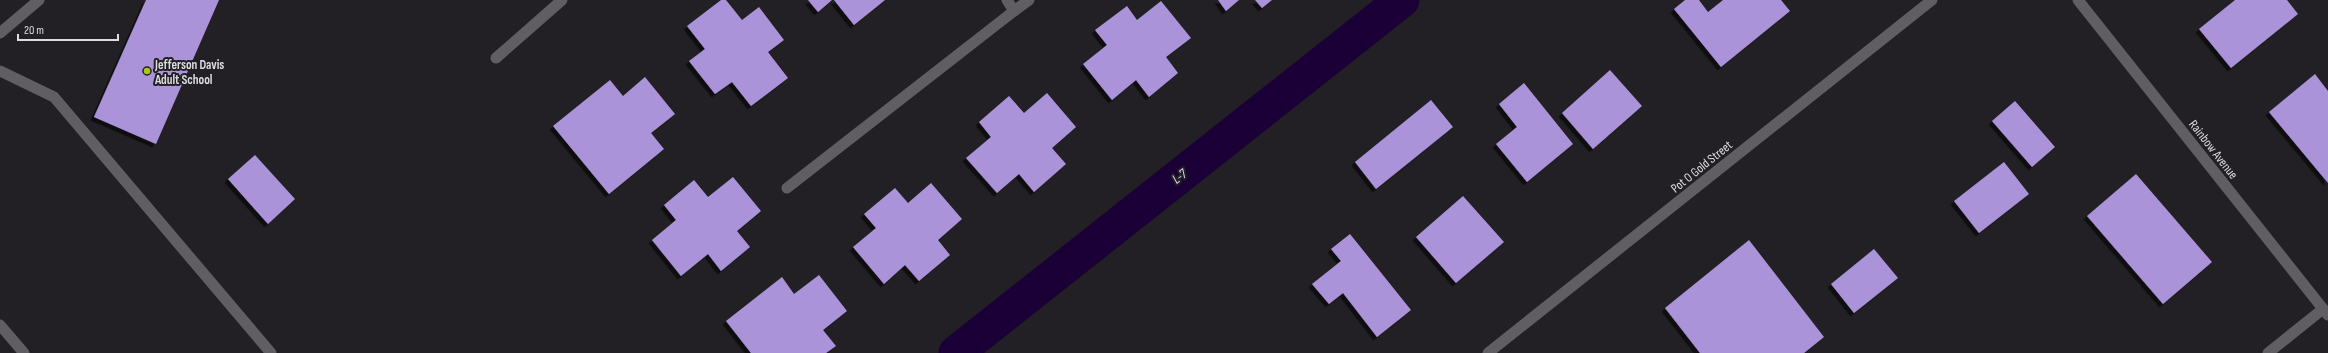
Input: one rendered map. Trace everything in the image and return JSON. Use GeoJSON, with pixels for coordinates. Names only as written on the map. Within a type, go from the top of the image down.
{"type":"FeatureCollection","features":[{"type":"Feature","properties":{"kind":"street"},"geometry":{"type":"LineString","coordinates":[[0,33],[39,0]]}},
{"type":"Feature","properties":{"kind":"street"},"geometry":{"type":"LineString","coordinates":[[496,58],[562,0]]}},
{"type":"Feature","properties":{"kind":"street"},"geometry":{"type":"LineString","coordinates":[[1007,0],[1014,11]]}},
{"type":"Feature","properties":{"kind":"street"},"geometry":{"type":"LineString","coordinates":[[787,188],[1029,0]]}},
{"type":"Feature","properties":{"kind":"street","name":"Pot O Gold Street"},"geometry":{"type":"LineString","coordinates":[[1488,353],[1932,0]]}},
{"type":"Feature","properties":{"kind":"street","name":"Rainbow Avenue"},"geometry":{"type":"LineString","coordinates":[[2078,0],[2326,312]]}},
{"type":"Feature","properties":{"kind":"street"},"geometry":{"type":"LineString","coordinates":[[0,70],[54,97],[271,353]]}},
{"type":"Feature","properties":{"kind":"street"},"geometry":{"type":"LineString","coordinates":[[2268,353],[2326,312]]}},
{"type":"Feature","properties":{"kind":"street"},"geometry":{"type":"LineString","coordinates":[[0,325],[24,353]]}},
{"type":"Feature","properties":{"kind":"building"},"geometry":{"type":"Polygon","coordinates":[[[146,0],[219,0],[156,144],[94,117],[146,0]]]}},
{"type":"Feature","properties":{"kind":"building"},"geometry":{"type":"Polygon","coordinates":[[[721,0],[726,0],[742,20],[759,7],[784,40],[768,52],[788,78],[751,106],[732,82],[715,94],[689,61],[705,49],[687,26],[721,0]]]}},
{"type":"Feature","properties":{"kind":"building"},"geometry":{"type":"Polygon","coordinates":[[[808,0],[832,0],[818,12],[808,0]]]}},
{"type":"Feature","properties":{"kind":"building"},"geometry":{"type":"Polygon","coordinates":[[[834,0],[885,0],[854,25],[834,0]]]}},
{"type":"Feature","properties":{"kind":"building"},"geometry":{"type":"Polygon","coordinates":[[[1218,0],[1239,0],[1226,11],[1218,0]]]}},
{"type":"Feature","properties":{"kind":"building"},"geometry":{"type":"Polygon","coordinates":[[[1255,0],[1272,0],[1262,8],[1255,0]]]}},
{"type":"Feature","properties":{"kind":"building"},"geometry":{"type":"Polygon","coordinates":[[[1685,0],[1699,0],[1708,12],[1723,0],[1781,0],[1790,11],[1721,67],[1674,9],[1685,0]]]}},
{"type":"Feature","properties":{"kind":"building"},"geometry":{"type":"Polygon","coordinates":[[[2235,0],[2287,0],[2298,14],[2231,68],[2199,29],[2235,0]]]}},
{"type":"Feature","properties":{"kind":"building"},"geometry":{"type":"Polygon","coordinates":[[[1161,1],[1191,38],[1166,57],[1178,73],[1149,97],[1136,80],[1112,100],[1083,64],[1107,45],[1095,30],[1127,6],[1137,20],[1161,1]]]}},
{"type":"Feature","properties":{"kind":"building"},"geometry":{"type":"Polygon","coordinates":[[[1610,70],[1642,106],[1593,149],[1562,113],[1610,70]]]}},
{"type":"Feature","properties":{"kind":"building"},"geometry":{"type":"Polygon","coordinates":[[[2315,74],[2328,91],[2328,183],[2269,112],[2315,74]]]}},
{"type":"Feature","properties":{"kind":"building"},"geometry":{"type":"Polygon","coordinates":[[[645,77],[675,114],[651,133],[664,149],[609,194],[553,126],[610,80],[623,96],[645,77]]]}},
{"type":"Feature","properties":{"kind":"building"},"geometry":{"type":"Polygon","coordinates":[[[1524,83],[1573,144],[1527,182],[1496,144],[1517,127],[1499,104],[1524,83]]]}},
{"type":"Feature","properties":{"kind":"building"},"geometry":{"type":"Polygon","coordinates":[[[1047,93],[1076,127],[1052,148],[1066,164],[1034,192],[1019,174],[997,193],[966,158],[991,137],[979,122],[1009,96],[1024,113],[1047,93]]]}},
{"type":"Feature","properties":{"kind":"building"},"geometry":{"type":"Polygon","coordinates":[[[1431,100],[1453,127],[1376,189],[1355,162],[1431,100]]]}},
{"type":"Feature","properties":{"kind":"building"},"geometry":{"type":"Polygon","coordinates":[[[2015,101],[2055,147],[2032,167],[1992,121],[2015,101]]]}},
{"type":"Feature","properties":{"kind":"building"},"geometry":{"type":"Polygon","coordinates":[[[255,155],[295,199],[268,224],[228,179],[255,155]]]}},
{"type":"Feature","properties":{"kind":"building"},"geometry":{"type":"Polygon","coordinates":[[[2004,162],[2029,194],[1979,233],[1954,201],[2004,162]]]}},
{"type":"Feature","properties":{"kind":"building"},"geometry":{"type":"Polygon","coordinates":[[[2136,174],[2212,262],[2163,304],[2087,216],[2136,174]]]}},
{"type":"Feature","properties":{"kind":"building"},"geometry":{"type":"Polygon","coordinates":[[[733,177],[761,211],[737,231],[750,247],[721,271],[708,254],[681,276],[652,240],[676,220],[664,205],[694,180],[708,197],[733,177]]]}},
{"type":"Feature","properties":{"kind":"building"},"geometry":{"type":"Polygon","coordinates":[[[931,183],[962,219],[938,240],[950,255],[919,281],[905,265],[884,284],[853,247],[876,228],[864,214],[895,188],[908,203],[931,183]]]}},
{"type":"Feature","properties":{"kind":"building"},"geometry":{"type":"Polygon","coordinates":[[[1463,196],[1504,242],[1456,283],[1416,237],[1463,196]]]}},
{"type":"Feature","properties":{"kind":"building"},"geometry":{"type":"Polygon","coordinates":[[[1350,234],[1411,310],[1377,337],[1343,293],[1329,304],[1312,284],[1341,261],[1331,249],[1350,234]]]}},
{"type":"Feature","properties":{"kind":"building"},"geometry":{"type":"Polygon","coordinates":[[[1749,240],[1824,337],[1804,353],[1700,353],[1665,308],[1749,240]]]}},
{"type":"Feature","properties":{"kind":"building"},"geometry":{"type":"Polygon","coordinates":[[[1874,249],[1898,278],[1854,313],[1831,284],[1874,249]]]}},
{"type":"Feature","properties":{"kind":"building"},"geometry":{"type":"Polygon","coordinates":[[[819,275],[847,311],[823,330],[836,346],[826,353],[751,353],[726,321],[782,277],[794,294],[819,275]]]}},
{"type":"Feature","properties":{"kind":"waterway","name":"L-7"},"geometry":{"type":"LineString","coordinates":[[956,353],[1402,0]]}},
{"type":"Feature","properties":{"kind":"place","name":"Jefferson Davis Adult School"},"geometry":{"type":"Point","coordinates":[147,71]}}]}
